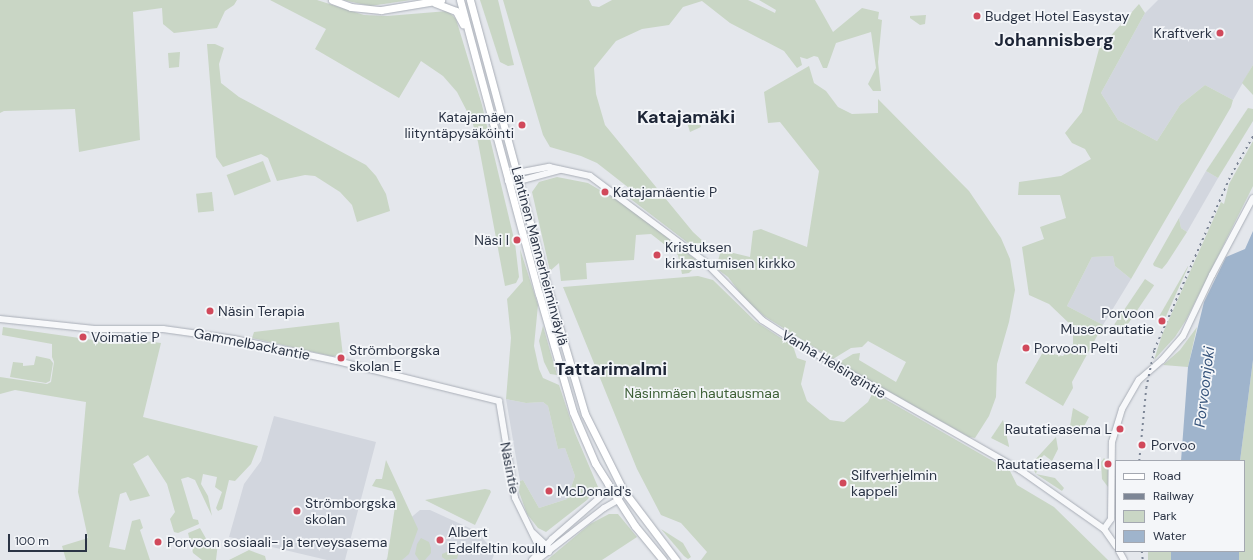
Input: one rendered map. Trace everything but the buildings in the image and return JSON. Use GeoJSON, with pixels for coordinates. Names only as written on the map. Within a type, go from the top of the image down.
{"type":"FeatureCollection","features":[{"type":"Feature","properties":{"kind":"main road"},"geometry":{"type":"LineString","coordinates":[[332,0],[365,10],[401,7],[428,1],[441,0]]}},
{"type":"Feature","properties":{"kind":"main road","name":"Läntinen Mannerheiminväylä"},"geometry":{"type":"LineString","coordinates":[[460,0],[508,181],[573,412],[596,463],[618,500],[635,526],[663,560]]}},
{"type":"Feature","properties":{"kind":"main road","name":"Läntinen Mannerheiminväylä"},"geometry":{"type":"LineString","coordinates":[[470,0],[583,407],[602,451],[623,490],[676,560]]}},
{"type":"Feature","properties":{"kind":"main road"},"geometry":{"type":"LineString","coordinates":[[428,1],[456,11],[468,32]]}},
{"type":"Feature","properties":{"kind":"street","name":"Vanha Helsingintie"},"geometry":{"type":"LineString","coordinates":[[517,173],[549,167],[590,176],[704,261],[762,320],[799,344],[1020,470],[1104,529],[1115,545]]}},
{"type":"Feature","properties":{"kind":"street"},"geometry":{"type":"LineString","coordinates":[[508,181],[520,182],[562,169]]}},
{"type":"Feature","properties":{"kind":"street"},"geometry":{"type":"LineString","coordinates":[[508,181],[517,173]]}},
{"type":"Feature","properties":{"kind":"street"},"geometry":{"type":"LineString","coordinates":[[1104,529],[1111,519],[1112,442],[1122,409],[1139,380],[1162,360],[1183,336],[1212,275],[1253,198]]}},
{"type":"Feature","properties":{"kind":"street","name":"Gammelbackantie"},"geometry":{"type":"LineString","coordinates":[[0,319],[94,329],[163,329],[234,339],[337,361],[499,401]]}},
{"type":"Feature","properties":{"kind":"street","name":"Näsintie"},"geometry":{"type":"LineString","coordinates":[[499,401],[515,498],[531,531],[542,549]]}},
{"type":"Feature","properties":{"kind":"street"},"geometry":{"type":"LineString","coordinates":[[532,560],[580,514],[612,490],[623,490],[618,500],[581,524],[549,552],[537,560]]}},
{"type":"Feature","properties":{"kind":"street","name":"Näsintie"},"geometry":{"type":"LineString","coordinates":[[531,531],[547,544]]}},
{"type":"Feature","properties":{"kind":"street"},"geometry":{"type":"LineString","coordinates":[[547,544],[549,552]]}},
{"type":"Feature","properties":{"kind":"street"},"geometry":{"type":"LineString","coordinates":[[542,549],[549,552]]}},
{"type":"Feature","properties":{"kind":"shaded area"},"geometry":{"type":"Polygon","coordinates":[[[1158,0],[1253,0],[1253,65],[1233,100],[1205,85],[1180,105],[1157,141],[1118,120],[1101,93],[1145,13],[1158,0]]]}},
{"type":"Feature","properties":{"kind":"shaded area"},"geometry":{"type":"Polygon","coordinates":[[[1206,171],[1218,178],[1187,232],[1181,228],[1179,218],[1206,171]]]}},
{"type":"Feature","properties":{"kind":"shaded area"},"geometry":{"type":"Polygon","coordinates":[[[1113,256],[1115,266],[1131,279],[1103,325],[1067,306],[1092,257],[1113,256]]]}},
{"type":"Feature","properties":{"kind":"shaded area"},"geometry":{"type":"Polygon","coordinates":[[[506,399],[526,403],[543,402],[548,406],[558,449],[565,448],[575,476],[567,499],[539,508],[523,480],[520,481],[506,399]]]}},
{"type":"Feature","properties":{"kind":"shaded area","name":"Strömborgska skolan"},"geometry":{"type":"Polygon","coordinates":[[[274,416],[376,442],[345,560],[327,560],[229,537],[244,484],[261,461],[274,416]]]}},
{"type":"Feature","properties":{"kind":"shaded area","name":"Albert Edelfeltin koulu"},"geometry":{"type":"Polygon","coordinates":[[[420,510],[430,510],[476,531],[495,552],[492,560],[386,560],[393,550],[396,530],[420,510]]]}},
{"type":"Feature","properties":{"kind":"green space"},"geometry":{"type":"Polygon","coordinates":[[[0,0],[237,0],[234,5],[225,11],[217,28],[174,33],[163,24],[162,8],[133,12],[140,140],[79,152],[75,109],[4,111],[0,113],[0,0]]]}},
{"type":"Feature","properties":{"kind":"green space"},"geometry":{"type":"Polygon","coordinates":[[[270,0],[317,0],[364,15],[387,16],[448,11],[456,19],[482,105],[515,243],[519,277],[516,283],[505,286],[478,142],[472,121],[457,92],[443,76],[421,61],[399,98],[315,49],[326,29],[270,0]]]}},
{"type":"Feature","properties":{"kind":"green space"},"geometry":{"type":"Polygon","coordinates":[[[343,0],[411,0],[370,6],[343,0]]]}},
{"type":"Feature","properties":{"kind":"green space"},"geometry":{"type":"Polygon","coordinates":[[[480,0],[498,0],[514,65],[508,66],[500,62],[480,0]]]}},
{"type":"Feature","properties":{"kind":"green space"},"geometry":{"type":"Polygon","coordinates":[[[503,0],[589,0],[592,6],[599,7],[612,0],[748,0],[775,13],[776,10],[759,0],[815,0],[833,32],[862,8],[879,12],[878,19],[882,20],[878,62],[881,91],[873,91],[868,84],[876,68],[871,32],[836,43],[827,68],[823,68],[818,57],[814,56],[807,59],[800,57],[802,65],[797,68],[784,51],[730,23],[702,1],[683,7],[669,25],[642,29],[616,41],[594,68],[596,94],[605,125],[693,232],[706,244],[701,250],[696,249],[628,197],[629,188],[597,163],[581,156],[550,147],[543,135],[503,0]]]}},
{"type":"Feature","properties":{"kind":"green space"},"geometry":{"type":"Polygon","coordinates":[[[1139,4],[1145,13],[1101,93],[1118,120],[1157,141],[1180,105],[1205,85],[1233,100],[1231,107],[1131,279],[1115,266],[1113,256],[1092,257],[1067,306],[1103,325],[1072,382],[1073,388],[1063,406],[1025,383],[1043,352],[1063,356],[1073,344],[1073,327],[1049,304],[1029,295],[1022,247],[1044,239],[1040,227],[1066,218],[1060,195],[1018,195],[1019,182],[1061,176],[1091,159],[1085,149],[1072,143],[1065,133],[1082,112],[1099,49],[1139,4]]]}},
{"type":"Feature","properties":{"kind":"green space"},"geometry":{"type":"Polygon","coordinates":[[[926,15],[925,24],[920,25],[910,18],[910,16],[926,15]]]}},
{"type":"Feature","properties":{"kind":"green space"},"geometry":{"type":"Polygon","coordinates":[[[207,44],[215,44],[224,48],[219,64],[221,83],[239,97],[366,165],[376,176],[386,194],[390,211],[357,222],[352,205],[340,192],[315,176],[305,175],[277,181],[268,158],[261,154],[223,167],[216,157],[207,44]]]}},
{"type":"Feature","properties":{"kind":"green space"},"geometry":{"type":"Polygon","coordinates":[[[180,52],[179,67],[169,68],[168,53],[180,52]]]}},
{"type":"Feature","properties":{"kind":"green space"},"geometry":{"type":"Polygon","coordinates":[[[1253,65],[1253,95],[1242,83],[1253,65]]]}},
{"type":"Feature","properties":{"kind":"green space"},"geometry":{"type":"Polygon","coordinates":[[[809,66],[814,83],[826,91],[838,107],[852,114],[878,113],[878,99],[969,191],[1001,238],[1010,259],[1015,290],[1009,322],[997,364],[996,397],[989,416],[975,438],[969,437],[838,363],[853,354],[860,353],[859,360],[896,382],[906,362],[868,341],[862,347],[851,348],[833,359],[764,316],[744,298],[728,277],[716,268],[721,250],[750,257],[753,231],[761,229],[807,247],[819,171],[780,122],[768,123],[764,92],[809,66]]]}},
{"type":"Feature","properties":{"kind":"green space"},"geometry":{"type":"Polygon","coordinates":[[[1248,108],[1253,109],[1253,121],[1218,178],[1206,171],[1248,108]]]}},
{"type":"Feature","properties":{"kind":"green space"},"geometry":{"type":"Polygon","coordinates":[[[698,115],[701,127],[690,132],[686,119],[698,115]]]}},
{"type":"Feature","properties":{"kind":"green space"},"geometry":{"type":"Polygon","coordinates":[[[1253,141],[1253,186],[1186,320],[1175,337],[1154,360],[1162,335],[1221,202],[1224,204],[1229,184],[1253,141]]]}},
{"type":"Feature","properties":{"kind":"green space"},"geometry":{"type":"Polygon","coordinates":[[[263,161],[271,182],[234,196],[227,175],[263,161]]]}},
{"type":"Feature","properties":{"kind":"green space"},"geometry":{"type":"Polygon","coordinates":[[[557,177],[588,183],[635,211],[696,260],[697,265],[689,273],[682,274],[678,255],[651,234],[636,235],[634,260],[586,263],[587,279],[561,281],[559,263],[550,271],[532,192],[539,182],[557,177]]]}},
{"type":"Feature","properties":{"kind":"green space"},"geometry":{"type":"Polygon","coordinates":[[[212,192],[214,211],[198,213],[196,194],[212,192]]]}},
{"type":"Feature","properties":{"kind":"green space"},"geometry":{"type":"Polygon","coordinates":[[[1179,218],[1181,228],[1187,232],[1162,269],[1154,266],[1153,264],[1179,218]]]}},
{"type":"Feature","properties":{"kind":"green space"},"geometry":{"type":"Polygon","coordinates":[[[520,249],[538,305],[534,346],[539,369],[543,378],[559,385],[575,433],[598,487],[587,500],[546,532],[538,528],[527,514],[519,492],[520,481],[523,480],[539,508],[567,499],[575,476],[565,448],[558,449],[548,406],[543,402],[526,403],[506,399],[511,338],[507,299],[523,281],[520,249]]]}},
{"type":"Feature","properties":{"kind":"green space"},"geometry":{"type":"Polygon","coordinates":[[[1188,266],[1163,323],[1157,320],[1188,266]]]}},
{"type":"Feature","properties":{"kind":"green space","name":"Näsinmäen hautausmaa"},"geometry":{"type":"Polygon","coordinates":[[[698,276],[713,280],[755,321],[793,346],[797,358],[806,361],[801,384],[807,401],[830,420],[844,422],[868,402],[873,392],[1010,471],[1017,485],[1054,507],[1108,560],[701,560],[707,552],[681,523],[661,515],[637,469],[563,287],[698,276]]]}},
{"type":"Feature","properties":{"kind":"green space"},"geometry":{"type":"Polygon","coordinates":[[[1145,279],[1154,285],[1123,331],[1114,325],[1145,279]]]}},
{"type":"Feature","properties":{"kind":"green space"},"geometry":{"type":"Polygon","coordinates":[[[339,322],[343,356],[331,356],[252,338],[254,332],[339,322]]]}},
{"type":"Feature","properties":{"kind":"green space"},"geometry":{"type":"Polygon","coordinates":[[[543,326],[557,375],[550,374],[544,362],[539,341],[543,326]]]}},
{"type":"Feature","properties":{"kind":"green space"},"geometry":{"type":"Polygon","coordinates":[[[3,327],[114,343],[145,341],[161,343],[143,417],[258,446],[251,464],[235,481],[229,480],[222,509],[218,511],[216,508],[222,492],[215,487],[217,477],[203,474],[201,484],[208,496],[212,516],[195,480],[188,477],[181,479],[193,519],[198,520],[199,524],[178,533],[174,532],[170,519],[175,512],[167,484],[148,455],[133,464],[150,496],[130,501],[126,492],[120,494],[109,547],[125,550],[132,521],[140,519],[143,528],[140,530],[150,560],[66,560],[62,546],[88,538],[78,492],[86,402],[15,390],[0,394],[0,377],[47,384],[51,382],[54,362],[52,357],[52,344],[2,335],[3,327]]]}},
{"type":"Feature","properties":{"kind":"green space"},"geometry":{"type":"Polygon","coordinates":[[[1197,327],[1188,367],[1163,365],[1180,350],[1197,327]]]}},
{"type":"Feature","properties":{"kind":"green space"},"geometry":{"type":"Polygon","coordinates":[[[36,356],[50,359],[53,363],[50,381],[46,383],[10,377],[13,362],[23,363],[23,366],[34,365],[36,356]]]}},
{"type":"Feature","properties":{"kind":"green space"},"geometry":{"type":"Polygon","coordinates":[[[1253,360],[1253,560],[1239,560],[1239,552],[1245,552],[1245,460],[1240,460],[1253,360]]]}},
{"type":"Feature","properties":{"kind":"green space"},"geometry":{"type":"Polygon","coordinates":[[[1073,408],[1089,417],[1081,432],[1070,426],[1073,408]]]}},
{"type":"Feature","properties":{"kind":"green space"},"geometry":{"type":"Polygon","coordinates":[[[1003,420],[1009,446],[1009,447],[991,438],[1003,420]]]}},
{"type":"Feature","properties":{"kind":"green space"},"geometry":{"type":"Polygon","coordinates":[[[1056,437],[1058,449],[1052,461],[1044,455],[1040,459],[1036,474],[1032,467],[1032,463],[1056,437]]]}},
{"type":"Feature","properties":{"kind":"green space"},"geometry":{"type":"Polygon","coordinates":[[[1104,458],[1108,462],[1108,487],[1102,479],[1101,462],[1104,458]]]}},
{"type":"Feature","properties":{"kind":"green space"},"geometry":{"type":"Polygon","coordinates":[[[386,460],[418,529],[409,554],[402,560],[387,560],[396,500],[392,491],[372,486],[376,479],[382,479],[386,460]]]}},
{"type":"Feature","properties":{"kind":"green space"},"geometry":{"type":"Polygon","coordinates":[[[1036,474],[1055,478],[1064,488],[1062,491],[1036,474]]]}},
{"type":"Feature","properties":{"kind":"green space"},"geometry":{"type":"Polygon","coordinates":[[[485,489],[490,490],[491,492],[475,525],[425,500],[485,489]]]}},
{"type":"Feature","properties":{"kind":"green space"},"geometry":{"type":"Polygon","coordinates":[[[609,514],[618,514],[637,537],[602,560],[547,560],[590,524],[609,514]]]}},
{"type":"Feature","properties":{"kind":"green space"},"geometry":{"type":"Polygon","coordinates":[[[200,528],[208,542],[218,543],[216,560],[202,560],[193,553],[188,533],[200,528]]]}},
{"type":"Feature","properties":{"kind":"green space"},"geometry":{"type":"Polygon","coordinates":[[[661,529],[683,543],[691,557],[688,559],[684,556],[661,529]]]}},
{"type":"Feature","properties":{"kind":"green space"},"geometry":{"type":"Polygon","coordinates":[[[421,538],[429,542],[431,548],[431,553],[425,560],[419,560],[415,554],[417,544],[421,538]]]}},
{"type":"Feature","properties":{"kind":"green space"},"geometry":{"type":"Polygon","coordinates":[[[454,549],[459,551],[457,559],[446,560],[442,557],[442,554],[454,549]]]}},
{"type":"Feature","properties":{"kind":"green space"},"geometry":{"type":"Polygon","coordinates":[[[249,550],[265,556],[266,560],[229,560],[249,550]]]}},
{"type":"Feature","properties":{"kind":"green space"},"geometry":{"type":"Polygon","coordinates":[[[1148,552],[1171,552],[1171,560],[1148,560],[1148,552]]]}},
{"type":"Feature","properties":{"kind":"water","name":"Porvoonjoki"},"geometry":{"type":"Polygon","coordinates":[[[1253,231],[1253,360],[1240,460],[1181,460],[1188,367],[1204,302],[1226,257],[1245,249],[1253,231]]]}},
{"type":"Feature","properties":{"kind":"water"},"geometry":{"type":"Polygon","coordinates":[[[1171,552],[1239,552],[1239,560],[1171,560],[1171,552]]]}},
{"type":"Feature","properties":{"kind":"railway"},"geometry":{"type":"LineString","coordinates":[[1139,460],[1146,388],[1154,350],[1231,175],[1253,136]]}},
{"type":"Feature","properties":{"kind":"railway"},"geometry":{"type":"LineString","coordinates":[[1142,552],[1143,560]]}},
{"type":"Feature","properties":{"kind":"place","name":"Budget Hotel Easystay"},"geometry":{"type":"Point","coordinates":[977,16]}},
{"type":"Feature","properties":{"kind":"place","name":"Kraftverk"},"geometry":{"type":"Point","coordinates":[1220,33]}},
{"type":"Feature","properties":{"kind":"place","name":"Katajamäen liityntäpysäköinti"},"geometry":{"type":"Point","coordinates":[522,125]}},
{"type":"Feature","properties":{"kind":"place","name":"Katajamäentie P"},"geometry":{"type":"Point","coordinates":[605,192]}},
{"type":"Feature","properties":{"kind":"place","name":"Näsi I"},"geometry":{"type":"Point","coordinates":[517,240]}},
{"type":"Feature","properties":{"kind":"place","name":"Kristuksen kirkastumisen kirkko"},"geometry":{"type":"Point","coordinates":[657,255]}},
{"type":"Feature","properties":{"kind":"place","name":"Näsin Terapia"},"geometry":{"type":"Point","coordinates":[210,311]}},
{"type":"Feature","properties":{"kind":"place","name":"Porvoon Museorautatie"},"geometry":{"type":"Point","coordinates":[1162,321]}},
{"type":"Feature","properties":{"kind":"place","name":"Voimatie P"},"geometry":{"type":"Point","coordinates":[83,337]}},
{"type":"Feature","properties":{"kind":"place","name":"Porvoon Pelti"},"geometry":{"type":"Point","coordinates":[1026,348]}},
{"type":"Feature","properties":{"kind":"place","name":"Strömborgska skolan E"},"geometry":{"type":"Point","coordinates":[341,358]}},
{"type":"Feature","properties":{"kind":"place","name":"Rautatieasema L"},"geometry":{"type":"Point","coordinates":[1120,429]}},
{"type":"Feature","properties":{"kind":"place","name":"Porvoo"},"geometry":{"type":"Point","coordinates":[1142,445]}},
{"type":"Feature","properties":{"kind":"place","name":"Rautatieasema I"},"geometry":{"type":"Point","coordinates":[1108,464]}},
{"type":"Feature","properties":{"kind":"place","name":"Silfverhjelmin kappeli"},"geometry":{"type":"Point","coordinates":[843,483]}},
{"type":"Feature","properties":{"kind":"place","name":"McDonald's"},"geometry":{"type":"Point","coordinates":[549,491]}},
{"type":"Feature","properties":{"kind":"place","name":"Strömborgska skolan"},"geometry":{"type":"Point","coordinates":[297,511]}},
{"type":"Feature","properties":{"kind":"place","name":"Albert Edelfeltin koulu"},"geometry":{"type":"Point","coordinates":[440,540]}},
{"type":"Feature","properties":{"kind":"place","name":"Porvoon sosiaali- ja terveysasema"},"geometry":{"type":"Point","coordinates":[158,542]}},
{"type":"Feature","properties":{"kind":"district","name":"Johannisberg"},"geometry":{"type":"Point","coordinates":[1054,40]}},
{"type":"Feature","properties":{"kind":"district","name":"Katajamäki"},"geometry":{"type":"Point","coordinates":[686,117]}},
{"type":"Feature","properties":{"kind":"district","name":"Tattarimalmi"},"geometry":{"type":"Point","coordinates":[611,369]}}]}
